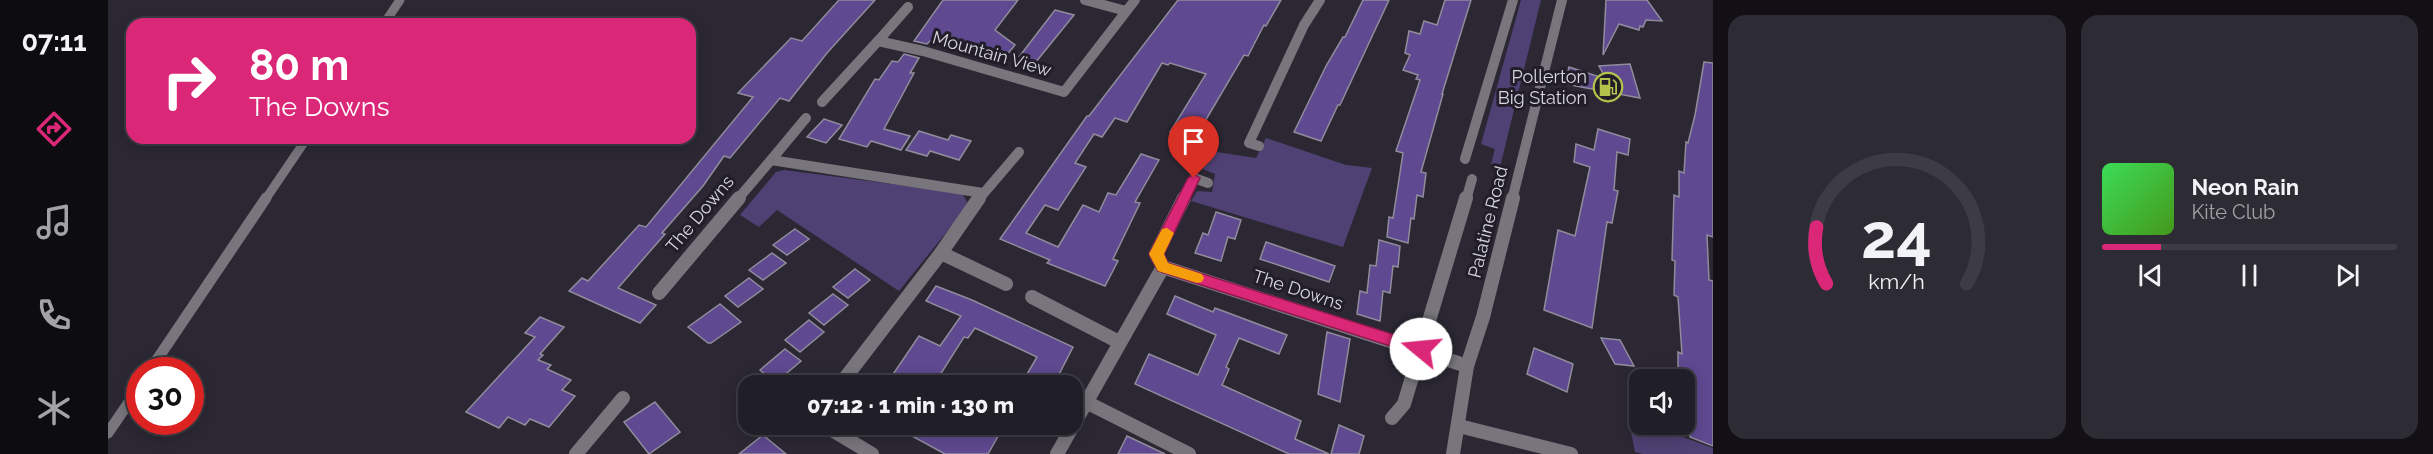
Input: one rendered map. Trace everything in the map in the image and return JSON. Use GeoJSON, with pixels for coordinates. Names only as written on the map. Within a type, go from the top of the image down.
{"type":"FeatureCollection","features":[{"type":"Feature","properties":{"kind":"street"},"geometry":{"type":"LineString","coordinates":[[1085,0],[1126,11]]}},
{"type":"Feature","properties":{"kind":"street","name":"Mountain View"},"geometry":{"type":"LineString","coordinates":[[878,41],[923,51],[1064,92],[1136,0]]}},
{"type":"Feature","properties":{"kind":"street"},"geometry":{"type":"LineString","coordinates":[[1259,146],[1249,142],[1304,25],[1320,0]]}},
{"type":"Feature","properties":{"kind":"street"},"geometry":{"type":"LineString","coordinates":[[1465,159],[1513,0]]}},
{"type":"Feature","properties":{"kind":"street","name":"Palatine Road"},"geometry":{"type":"LineString","coordinates":[[1453,454],[1467,366],[1483,317],[1562,0]]}},
{"type":"Feature","properties":{"kind":"street"},"geometry":{"type":"LineString","coordinates":[[822,102],[908,7]]}},
{"type":"Feature","properties":{"kind":"street","name":"The Downs"},"geometry":{"type":"LineString","coordinates":[[659,293],[806,118]]}},
{"type":"Feature","properties":{"kind":"street"},"geometry":{"type":"LineString","coordinates":[[847,375],[941,253],[982,193],[1019,153]]}},
{"type":"Feature","properties":{"kind":"street"},"geometry":{"type":"LineString","coordinates":[[771,160],[982,193]]}},
{"type":"Feature","properties":{"kind":"street"},"geometry":{"type":"LineString","coordinates":[[1057,454],[1088,403],[1119,342],[1163,267],[1156,254],[1194,178],[1208,183]]}},
{"type":"Feature","properties":{"kind":"street"},"geometry":{"type":"LineString","coordinates":[[1392,418],[1404,404],[1472,179]]}},
{"type":"Feature","properties":{"kind":"street"},"geometry":{"type":"LineString","coordinates":[[941,253],[1006,284]]}},
{"type":"Feature","properties":{"kind":"street","name":"The Downs"},"geometry":{"type":"LineString","coordinates":[[1163,267],[1421,349],[1467,366]]}},
{"type":"Feature","properties":{"kind":"street"},"geometry":{"type":"LineString","coordinates":[[1032,297],[1119,342]]}},
{"type":"Feature","properties":{"kind":"street"},"geometry":{"type":"LineString","coordinates":[[576,454],[623,398]]}},
{"type":"Feature","properties":{"kind":"street"},"geometry":{"type":"LineString","coordinates":[[1088,403],[1189,454]]}},
{"type":"Feature","properties":{"kind":"street"},"geometry":{"type":"LineString","coordinates":[[1459,426],[1571,454]]}},
{"type":"Feature","properties":{"kind":"street"},"geometry":{"type":"LineString","coordinates":[[840,435],[872,454]]}},
{"type":"Feature","properties":{"kind":"lane"},"geometry":{"type":"LineString","coordinates":[[388,18],[400,0]]}},
{"type":"Feature","properties":{"kind":"lane"},"geometry":{"type":"LineString","coordinates":[[159,357],[303,144]]}},
{"type":"Feature","properties":{"kind":"lane"},"geometry":{"type":"LineString","coordinates":[[108,433],[126,407]]}},
{"type":"Feature","properties":{"kind":"shaded area"},"geometry":{"type":"Polygon","coordinates":[[[1521,0],[1541,0],[1500,167],[1491,164],[1495,149],[1481,144],[1521,0]]]}},
{"type":"Feature","properties":{"kind":"shaded area"},"geometry":{"type":"Polygon","coordinates":[[[1266,138],[1346,165],[1372,168],[1343,247],[1191,201],[1197,191],[1212,192],[1215,174],[1180,160],[1190,148],[1256,158],[1266,138]]]}},
{"type":"Feature","properties":{"kind":"shaded area"},"geometry":{"type":"Polygon","coordinates":[[[784,170],[962,193],[967,202],[966,208],[899,291],[777,210],[759,227],[740,215],[776,172],[784,170]]]}},
{"type":"Feature","properties":{"kind":"shaded area"},"geometry":{"type":"Polygon","coordinates":[[[1632,435],[1677,435],[1713,448],[1713,454],[1635,452],[1632,435]]]}},
{"type":"Feature","properties":{"kind":"building"},"geometry":{"type":"Polygon","coordinates":[[[839,0],[875,0],[827,53],[789,101],[780,98],[730,158],[724,156],[703,186],[662,233],[665,234],[618,288],[656,305],[640,323],[569,291],[582,278],[588,281],[639,225],[646,227],[753,97],[738,93],[791,38],[802,41],[839,0]]]}},
{"type":"Feature","properties":{"kind":"building"},"geometry":{"type":"Polygon","coordinates":[[[943,0],[1018,0],[995,30],[1015,45],[1006,56],[945,35],[938,44],[930,41],[927,44],[914,41],[943,0]]]}},
{"type":"Feature","properties":{"kind":"building"},"geometry":{"type":"Polygon","coordinates":[[[1178,0],[1281,0],[1266,26],[1264,25],[1248,56],[1244,55],[1194,140],[1170,132],[1206,74],[1170,63],[1168,65],[1162,63],[1127,122],[1115,118],[1102,137],[1094,134],[1075,163],[1086,167],[1058,210],[1045,205],[1026,233],[1058,247],[1083,205],[1099,212],[1108,193],[1116,195],[1141,154],[1159,160],[1135,202],[1140,203],[1113,259],[1118,261],[1105,286],[1047,263],[1050,260],[1000,239],[1087,116],[1178,0]]]}},
{"type":"Feature","properties":{"kind":"building"},"geometry":{"type":"Polygon","coordinates":[[[1363,0],[1389,0],[1340,105],[1321,141],[1294,132],[1326,66],[1345,37],[1363,0]]]}},
{"type":"Feature","properties":{"kind":"building"},"geometry":{"type":"Polygon","coordinates":[[[1445,0],[1471,0],[1421,172],[1426,173],[1423,197],[1417,195],[1408,243],[1387,237],[1389,217],[1393,218],[1403,153],[1396,151],[1420,80],[1416,79],[1418,75],[1403,70],[1410,55],[1405,53],[1409,31],[1420,34],[1424,21],[1437,25],[1445,0]]]}},
{"type":"Feature","properties":{"kind":"building"},"geometry":{"type":"Polygon","coordinates":[[[1606,0],[1647,0],[1662,21],[1646,20],[1639,30],[1619,24],[1603,55],[1606,0]]]}},
{"type":"Feature","properties":{"kind":"building"},"geometry":{"type":"Polygon","coordinates":[[[1055,10],[1074,15],[1035,63],[1019,57],[1055,10]]]}},
{"type":"Feature","properties":{"kind":"building"},"geometry":{"type":"Polygon","coordinates":[[[904,54],[919,58],[910,73],[914,73],[884,129],[910,136],[901,150],[871,141],[867,147],[839,139],[875,79],[879,80],[892,61],[898,62],[904,54]]]}},
{"type":"Feature","properties":{"kind":"building"},"geometry":{"type":"Polygon","coordinates":[[[1704,62],[1713,63],[1713,237],[1707,235],[1709,280],[1713,281],[1713,446],[1690,437],[1690,435],[1695,435],[1695,369],[1678,369],[1678,352],[1682,354],[1678,297],[1674,295],[1675,261],[1672,260],[1674,195],[1679,197],[1679,171],[1684,173],[1686,142],[1688,143],[1704,62]]]}},
{"type":"Feature","properties":{"kind":"building"},"geometry":{"type":"Polygon","coordinates":[[[1630,64],[1640,98],[1565,84],[1569,67],[1606,79],[1599,66],[1630,64]]]}},
{"type":"Feature","properties":{"kind":"building"},"geometry":{"type":"Polygon","coordinates":[[[824,119],[842,125],[826,143],[807,137],[824,119]]]}},
{"type":"Feature","properties":{"kind":"building"},"geometry":{"type":"Polygon","coordinates":[[[1598,129],[1630,139],[1628,155],[1617,152],[1614,190],[1618,191],[1612,223],[1607,222],[1592,328],[1544,310],[1558,230],[1575,236],[1590,167],[1574,162],[1576,144],[1594,150],[1598,129]]]}},
{"type":"Feature","properties":{"kind":"building"},"geometry":{"type":"Polygon","coordinates":[[[919,131],[948,140],[951,135],[971,141],[959,160],[930,151],[927,156],[906,150],[919,131]]]}},
{"type":"Feature","properties":{"kind":"building"},"geometry":{"type":"Polygon","coordinates":[[[1216,212],[1241,220],[1235,239],[1228,237],[1221,261],[1195,253],[1203,233],[1208,235],[1216,212]]]}},
{"type":"Feature","properties":{"kind":"building"},"geometry":{"type":"Polygon","coordinates":[[[795,229],[809,239],[787,255],[773,245],[795,229]]]}},
{"type":"Feature","properties":{"kind":"building"},"geometry":{"type":"Polygon","coordinates":[[[1379,240],[1400,246],[1398,267],[1393,266],[1390,293],[1383,291],[1380,321],[1357,314],[1360,291],[1367,293],[1370,265],[1376,266],[1379,240]]]}},
{"type":"Feature","properties":{"kind":"building"},"geometry":{"type":"Polygon","coordinates":[[[1266,242],[1335,266],[1329,282],[1260,259],[1266,242]]]}},
{"type":"Feature","properties":{"kind":"building"},"geometry":{"type":"Polygon","coordinates":[[[772,253],[786,263],[763,280],[749,270],[772,253]]]}},
{"type":"Feature","properties":{"kind":"building"},"geometry":{"type":"Polygon","coordinates":[[[855,269],[870,280],[848,298],[833,287],[855,269]]]}},
{"type":"Feature","properties":{"kind":"building"},"geometry":{"type":"Polygon","coordinates":[[[749,278],[763,289],[738,307],[725,296],[749,278]]]}},
{"type":"Feature","properties":{"kind":"building"},"geometry":{"type":"Polygon","coordinates":[[[936,286],[972,300],[1073,347],[1059,375],[1026,375],[1037,357],[975,328],[968,338],[964,337],[940,375],[892,375],[919,336],[940,346],[961,316],[926,301],[936,286]]]}},
{"type":"Feature","properties":{"kind":"building"},"geometry":{"type":"Polygon","coordinates":[[[833,294],[848,305],[824,325],[809,313],[833,294]]]}},
{"type":"Feature","properties":{"kind":"building"},"geometry":{"type":"Polygon","coordinates":[[[1175,296],[1213,312],[1215,308],[1287,335],[1279,354],[1239,338],[1226,367],[1229,369],[1222,385],[1301,421],[1295,439],[1329,454],[1289,454],[1135,384],[1149,354],[1198,375],[1216,335],[1167,314],[1175,296]]]}},
{"type":"Feature","properties":{"kind":"building"},"geometry":{"type":"Polygon","coordinates":[[[720,304],[741,322],[708,343],[688,327],[720,304]]]}},
{"type":"Feature","properties":{"kind":"building"},"geometry":{"type":"Polygon","coordinates":[[[540,317],[564,327],[540,354],[543,355],[538,360],[551,365],[547,369],[571,380],[562,390],[575,396],[549,427],[530,419],[525,425],[508,417],[499,428],[466,412],[535,337],[525,333],[540,317]]]}},
{"type":"Feature","properties":{"kind":"building"},"geometry":{"type":"Polygon","coordinates":[[[809,320],[824,332],[800,352],[785,340],[809,320]]]}},
{"type":"Feature","properties":{"kind":"building"},"geometry":{"type":"Polygon","coordinates":[[[1327,332],[1350,339],[1340,402],[1318,394],[1327,332]]]}},
{"type":"Feature","properties":{"kind":"building"},"geometry":{"type":"Polygon","coordinates":[[[1601,338],[1620,340],[1634,366],[1615,364],[1601,338]]]}},
{"type":"Feature","properties":{"kind":"building"},"geometry":{"type":"Polygon","coordinates":[[[1534,348],[1573,364],[1567,392],[1527,374],[1534,348]]]}},
{"type":"Feature","properties":{"kind":"building"},"geometry":{"type":"Polygon","coordinates":[[[785,349],[801,361],[784,375],[766,375],[760,370],[785,349]]]}},
{"type":"Feature","properties":{"kind":"building"},"geometry":{"type":"Polygon","coordinates":[[[655,402],[680,432],[649,454],[624,422],[655,402]]]}},
{"type":"Feature","properties":{"kind":"building"},"geometry":{"type":"Polygon","coordinates":[[[1339,425],[1364,436],[1359,454],[1331,454],[1339,425]]]}},
{"type":"Feature","properties":{"kind":"building"},"geometry":{"type":"Polygon","coordinates":[[[763,435],[786,454],[739,454],[763,435]]]}},
{"type":"Feature","properties":{"kind":"building"},"geometry":{"type":"Polygon","coordinates":[[[910,435],[999,435],[988,454],[945,454],[910,435]]]}},
{"type":"Feature","properties":{"kind":"building"},"geometry":{"type":"Polygon","coordinates":[[[1127,436],[1165,454],[1118,454],[1127,436]]]}},
{"type":"Feature","properties":{"kind":"slow traffic"},"geometry":{"type":"LineString","coordinates":[[1167,233],[1156,254],[1163,267],[1197,278]]}},
{"type":"Feature","properties":{"kind":"place","name":"Pollerton Big Station"},"geometry":{"type":"Point","coordinates":[1608,87]}},
{"type":"Feature","properties":{"kind":"route"},"geometry":{"type":"LineString","coordinates":[[1194,178],[1156,254],[1163,267],[1421,349]]}}]}
